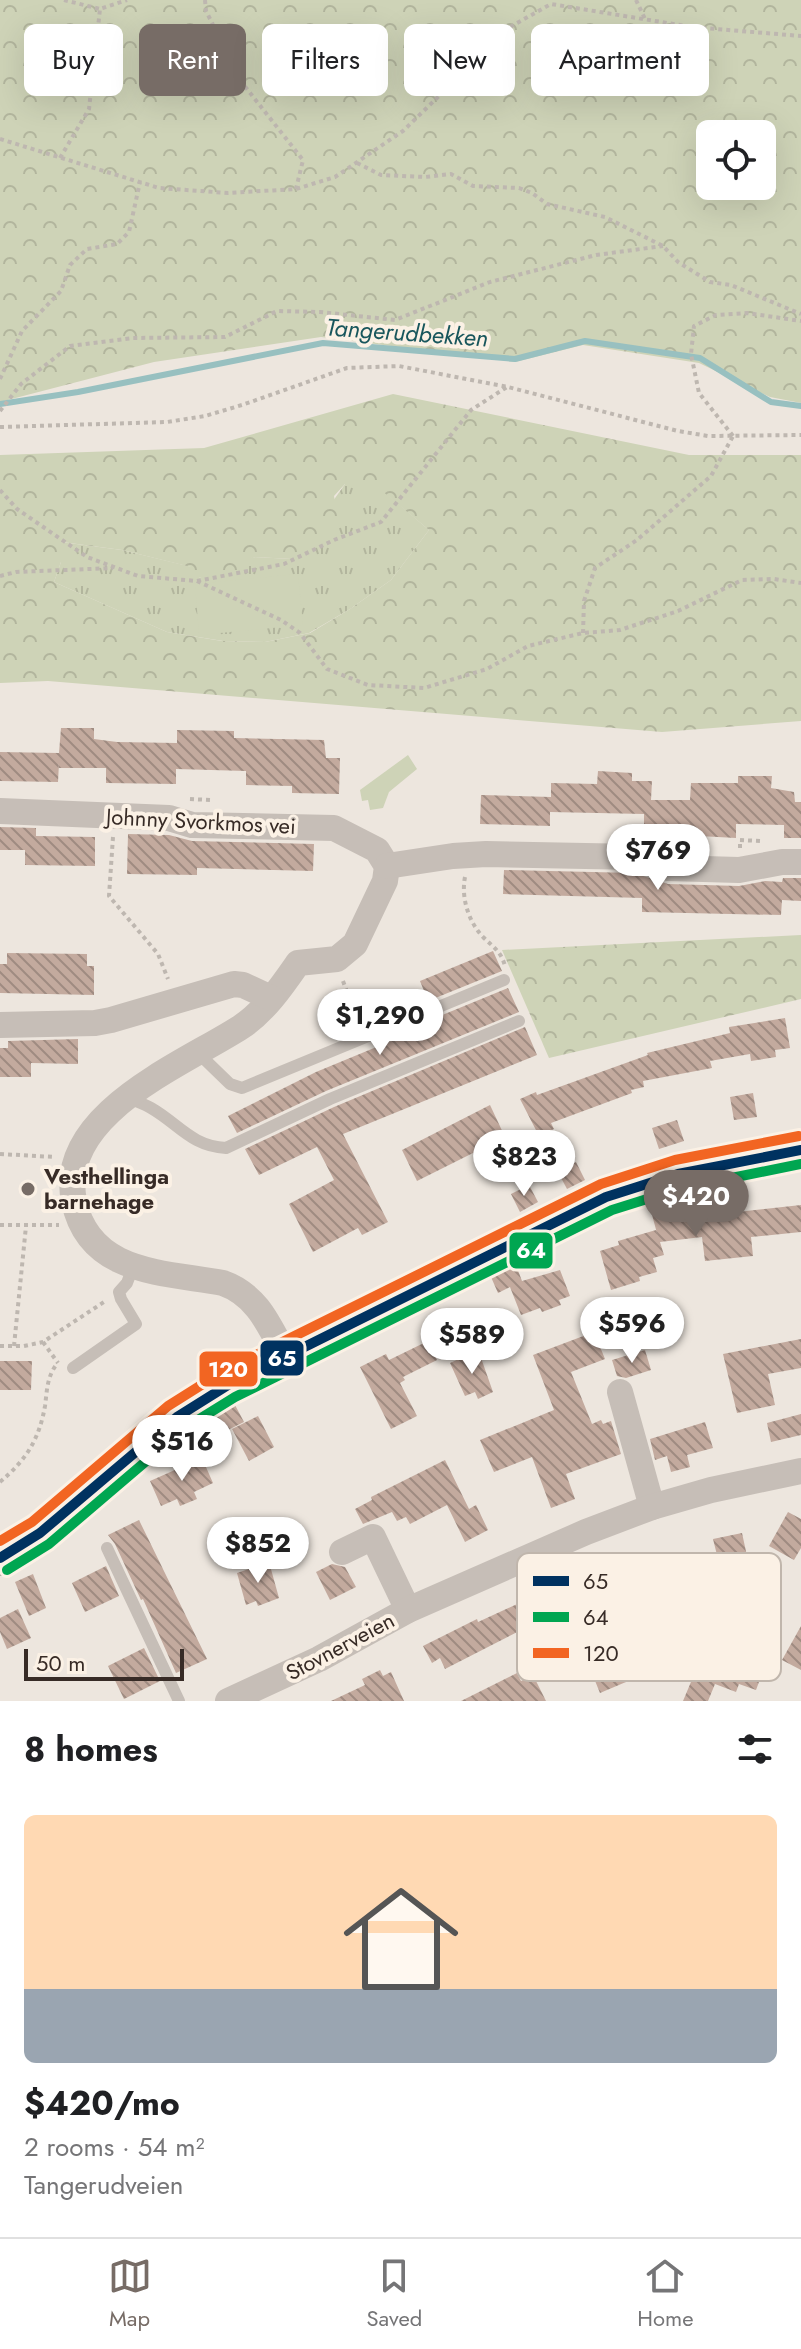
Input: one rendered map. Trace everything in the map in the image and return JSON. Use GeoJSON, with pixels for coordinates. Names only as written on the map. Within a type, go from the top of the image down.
{"type":"FeatureCollection","features":[{"type":"Feature","properties":{"kind":"street","name":"Johnny Svorkmos vei"},"geometry":{"type":"LineString","coordinates":[[0,811],[169,818],[192,825],[334,828],[369,844],[387,866]]}},
{"type":"Feature","properties":{"kind":"street"},"geometry":{"type":"LineString","coordinates":[[285,1355],[257,1305],[237,1288],[133,1267],[105,1251],[82,1222],[74,1204],[72,1189],[77,1158],[95,1126],[127,1097],[243,1025],[271,998],[298,963],[337,959],[355,944],[382,891],[387,866],[470,854],[637,857],[668,868],[739,870],[782,862],[801,862]]}},
{"type":"Feature","properties":{"kind":"street"},"geometry":{"type":"LineString","coordinates":[[0,1025],[95,1023],[234,984],[271,998]]}},
{"type":"Feature","properties":{"kind":"street"},"geometry":{"type":"LineString","coordinates":[[0,1558],[40,1533],[177,1417],[285,1355],[579,1208],[616,1193],[697,1167],[801,1150]]}},
{"type":"Feature","properties":{"kind":"street"},"geometry":{"type":"LineString","coordinates":[[620,1392],[652,1507]]}},
{"type":"Feature","properties":{"kind":"street","name":"Stovnerveien"},"geometry":{"type":"LineString","coordinates":[[538,1553],[652,1507],[711,1490],[801,1471]]}},
{"type":"Feature","properties":{"kind":"street","name":"Stovnerveien"},"geometry":{"type":"LineString","coordinates":[[342,1552],[373,1537],[408,1610]]}},
{"type":"Feature","properties":{"kind":"street","name":"Stovnerveien"},"geometry":{"type":"LineString","coordinates":[[228,1701],[319,1659],[408,1610],[517,1562]]}},
{"type":"Feature","properties":{"kind":"lane"},"geometry":{"type":"LineString","coordinates":[[197,1052],[230,1084],[242,1088],[504,980]]}},
{"type":"Feature","properties":{"kind":"lane"},"geometry":{"type":"LineString","coordinates":[[127,1097],[153,1109],[195,1141],[226,1148],[330,1099],[519,1021]]}},
{"type":"Feature","properties":{"kind":"lane"},"geometry":{"type":"LineString","coordinates":[[73,1368],[136,1324],[119,1292],[127,1283],[133,1267]]}},
{"type":"Feature","properties":{"kind":"lane"},"geometry":{"type":"LineString","coordinates":[[107,1548],[179,1701]]}},
{"type":"Feature","properties":{"kind":"path"},"geometry":{"type":"LineString","coordinates":[[64,0],[100,9],[127,0]]}},
{"type":"Feature","properties":{"kind":"path"},"geometry":{"type":"LineString","coordinates":[[205,0],[206,11],[243,84],[303,160],[296,189]]}},
{"type":"Feature","properties":{"kind":"path"},"geometry":{"type":"LineString","coordinates":[[636,0],[645,19]]}},
{"type":"Feature","properties":{"kind":"path"},"geometry":{"type":"LineString","coordinates":[[0,139],[159,188],[228,193],[296,189],[335,177],[403,131],[510,27],[551,4],[692,27],[801,36]]}},
{"type":"Feature","properties":{"kind":"path"},"geometry":{"type":"LineString","coordinates":[[60,158],[89,109],[100,9]]}},
{"type":"Feature","properties":{"kind":"path"},"geometry":{"type":"LineString","coordinates":[[357,163],[381,175],[425,177],[451,174],[473,186],[519,188],[547,204],[605,217],[663,246],[678,262],[710,282],[731,285],[801,314]]}},
{"type":"Feature","properties":{"kind":"path"},"geometry":{"type":"LineString","coordinates":[[0,379],[22,331],[61,291],[70,265],[87,249],[117,244],[129,232],[140,182]]}},
{"type":"Feature","properties":{"kind":"path"},"geometry":{"type":"LineString","coordinates":[[0,411],[21,384],[70,346],[133,338],[225,337],[277,311],[395,320],[490,282],[596,255],[663,246]]}},
{"type":"Feature","properties":{"kind":"path"},"geometry":{"type":"LineString","coordinates":[[733,436],[699,393],[691,354],[694,326],[716,315],[747,313],[801,321]]}},
{"type":"Feature","properties":{"kind":"path"},"geometry":{"type":"LineString","coordinates":[[0,427],[167,422],[205,416],[347,368],[399,366],[508,387],[678,431],[708,436],[801,435]]}},
{"type":"Feature","properties":{"kind":"path"},"geometry":{"type":"LineString","coordinates":[[0,490],[17,509],[87,557],[138,576],[197,581],[284,564],[381,522],[471,410],[508,387]]}},
{"type":"Feature","properties":{"kind":"path"},"geometry":{"type":"LineString","coordinates":[[583,633],[584,601],[595,568],[637,540],[711,476],[733,436]]}},
{"type":"Feature","properties":{"kind":"path"},"geometry":{"type":"LineString","coordinates":[[0,576],[28,571],[113,568]]}},
{"type":"Feature","properties":{"kind":"path"},"geometry":{"type":"LineString","coordinates":[[197,581],[281,620],[300,633],[327,669],[368,685],[424,688],[487,669],[528,646],[583,633],[620,630],[678,611],[742,580],[774,579],[801,583]]}},
{"type":"Feature","properties":{"kind":"path"},"geometry":{"type":"LineString","coordinates":[[112,816],[109,896],[158,954],[167,971],[175,1001]]}},
{"type":"Feature","properties":{"kind":"path"},"geometry":{"type":"LineString","coordinates":[[470,854],[463,886],[465,904],[481,935],[499,951],[506,969],[504,980]]}},
{"type":"Feature","properties":{"kind":"path"},"geometry":{"type":"LineString","coordinates":[[346,992],[353,1010]]}},
{"type":"Feature","properties":{"kind":"path"},"geometry":{"type":"LineString","coordinates":[[0,1154],[77,1158]]}},
{"type":"Feature","properties":{"kind":"path"},"geometry":{"type":"LineString","coordinates":[[0,1225],[47,1227],[82,1222]]}},
{"type":"Feature","properties":{"kind":"path"},"geometry":{"type":"LineString","coordinates":[[14,1346],[26,1226]]}},
{"type":"Feature","properties":{"kind":"path"},"geometry":{"type":"LineString","coordinates":[[0,1346],[43,1342],[119,1292]]}},
{"type":"Feature","properties":{"kind":"path"},"geometry":{"type":"LineString","coordinates":[[0,1482],[16,1469],[34,1445],[42,1420],[49,1378],[60,1361],[43,1342]]}},
{"type":"Feature","properties":{"kind":"green space"},"geometry":{"type":"Polygon","coordinates":[[[0,0],[801,0],[801,403],[770,397],[699,363],[583,345],[515,362],[321,337],[154,362],[0,402],[0,0]]]}},
{"type":"Feature","properties":{"kind":"green space"},"geometry":{"type":"Polygon","coordinates":[[[393,394],[689,455],[801,455],[801,721],[662,732],[48,681],[0,683],[0,455],[204,448],[393,394]],[[345,484],[334,496],[338,518],[292,559],[252,557],[247,570],[198,578],[191,567],[122,550],[62,542],[61,562],[54,582],[167,632],[222,641],[265,642],[310,633],[391,580],[429,530],[375,485],[345,484]]]}},
{"type":"Feature","properties":{"kind":"green space"},"geometry":{"type":"Polygon","coordinates":[[[345,484],[375,484],[429,530],[391,580],[309,633],[265,642],[223,641],[167,632],[54,582],[61,562],[61,542],[122,550],[192,567],[199,578],[252,557],[292,559],[345,484]]]}},
{"type":"Feature","properties":{"kind":"green space"},"geometry":{"type":"Polygon","coordinates":[[[298,574],[303,625],[199,635],[195,584],[298,574]]]}},
{"type":"Feature","properties":{"kind":"green space"},"geometry":{"type":"Polygon","coordinates":[[[408,755],[417,769],[389,792],[383,808],[370,810],[368,800],[362,801],[360,790],[408,755]]]}},
{"type":"Feature","properties":{"kind":"green space"},"geometry":{"type":"Polygon","coordinates":[[[801,935],[801,999],[549,1058],[502,950],[801,935]]]}},
{"type":"Feature","properties":{"kind":"building"},"geometry":{"type":"Polygon","coordinates":[[[61,728],[94,728],[94,739],[117,742],[177,743],[177,730],[234,731],[234,738],[324,740],[326,758],[340,758],[339,794],[292,793],[292,786],[246,785],[246,771],[176,769],[176,784],[106,783],[106,768],[59,768],[59,763],[58,782],[0,781],[0,752],[59,753],[61,728]]]}},
{"type":"Feature","properties":{"kind":"building"},"geometry":{"type":"Polygon","coordinates":[[[598,771],[632,773],[632,781],[652,781],[651,800],[690,800],[691,783],[738,783],[738,776],[772,776],[771,788],[794,792],[795,802],[801,802],[801,838],[784,838],[784,825],[736,824],[736,838],[644,833],[644,814],[550,812],[550,826],[480,824],[481,795],[551,797],[551,783],[597,784],[598,771]]]}},
{"type":"Feature","properties":{"kind":"building"},"geometry":{"type":"Polygon","coordinates":[[[0,827],[36,828],[36,836],[95,837],[95,866],[25,865],[25,850],[0,850],[0,827]]]}},
{"type":"Feature","properties":{"kind":"building"},"geometry":{"type":"Polygon","coordinates":[[[128,834],[169,835],[192,841],[314,844],[313,871],[197,868],[197,875],[127,874],[128,834]]]}},
{"type":"Feature","properties":{"kind":"building"},"geometry":{"type":"Polygon","coordinates":[[[504,870],[634,873],[668,884],[739,886],[801,878],[801,901],[782,900],[781,915],[642,912],[642,898],[503,894],[504,870]]]}},
{"type":"Feature","properties":{"kind":"building"},"geometry":{"type":"Polygon","coordinates":[[[493,951],[502,971],[428,1001],[420,981],[493,951]]]}},
{"type":"Feature","properties":{"kind":"building"},"geometry":{"type":"Polygon","coordinates":[[[7,953],[87,954],[87,966],[94,966],[94,995],[0,993],[0,964],[7,964],[7,953]]]}},
{"type":"Feature","properties":{"kind":"building"},"geometry":{"type":"Polygon","coordinates":[[[508,988],[519,1012],[326,1091],[237,1133],[228,1116],[316,1072],[437,1022],[435,1018],[508,988]]]}},
{"type":"Feature","properties":{"kind":"building"},"geometry":{"type":"Polygon","coordinates":[[[785,1018],[790,1048],[775,1050],[776,1057],[751,1061],[750,1054],[710,1061],[712,1068],[643,1081],[644,1087],[631,1090],[632,1093],[551,1123],[554,1129],[539,1136],[520,1099],[647,1053],[730,1033],[729,1027],[785,1018]]]}},
{"type":"Feature","properties":{"kind":"building"},"geometry":{"type":"Polygon","coordinates":[[[525,1027],[537,1055],[343,1134],[388,1222],[362,1235],[358,1228],[313,1252],[289,1204],[334,1180],[317,1147],[259,1175],[245,1149],[334,1107],[525,1027]]]}},
{"type":"Feature","properties":{"kind":"building"},"geometry":{"type":"Polygon","coordinates":[[[78,1039],[78,1064],[31,1063],[31,1077],[0,1077],[0,1048],[8,1048],[8,1041],[78,1039]]]}},
{"type":"Feature","properties":{"kind":"building"},"geometry":{"type":"Polygon","coordinates":[[[753,1093],[757,1117],[734,1120],[730,1097],[753,1093]]]}},
{"type":"Feature","properties":{"kind":"building"},"geometry":{"type":"Polygon","coordinates":[[[490,1105],[505,1137],[417,1181],[402,1150],[490,1105]]]}},
{"type":"Feature","properties":{"kind":"building"},"geometry":{"type":"Polygon","coordinates":[[[677,1120],[684,1141],[659,1149],[652,1128],[677,1120]]]}},
{"type":"Feature","properties":{"kind":"building"},"geometry":{"type":"Polygon","coordinates":[[[576,1162],[585,1180],[567,1189],[558,1172],[576,1162]]]}},
{"type":"Feature","properties":{"kind":"building"},"geometry":{"type":"Polygon","coordinates":[[[529,1185],[538,1202],[520,1212],[511,1194],[529,1185]]]}},
{"type":"Feature","properties":{"kind":"building"},"geometry":{"type":"Polygon","coordinates":[[[677,1203],[681,1213],[701,1211],[702,1216],[801,1205],[801,1232],[751,1237],[753,1256],[705,1261],[702,1237],[660,1242],[664,1255],[653,1258],[657,1272],[611,1290],[600,1251],[619,1245],[618,1241],[656,1230],[658,1237],[651,1211],[677,1203]]]}},
{"type":"Feature","properties":{"kind":"building"},"geometry":{"type":"Polygon","coordinates":[[[516,1265],[522,1281],[560,1270],[570,1296],[559,1300],[561,1305],[521,1315],[510,1287],[498,1293],[491,1277],[516,1265]]]}},
{"type":"Feature","properties":{"kind":"building"},"geometry":{"type":"Polygon","coordinates":[[[594,1332],[605,1359],[571,1372],[592,1424],[601,1420],[603,1424],[611,1421],[621,1454],[566,1474],[575,1499],[551,1508],[532,1457],[494,1472],[480,1440],[554,1410],[533,1355],[594,1332]]]}},
{"type":"Feature","properties":{"kind":"building"},"geometry":{"type":"Polygon","coordinates":[[[801,1339],[801,1368],[768,1374],[775,1405],[737,1413],[723,1354],[801,1339]]]}},
{"type":"Feature","properties":{"kind":"building"},"geometry":{"type":"Polygon","coordinates":[[[428,1341],[437,1360],[403,1377],[405,1380],[400,1383],[417,1416],[391,1429],[360,1367],[386,1354],[389,1360],[428,1341]]]}},
{"type":"Feature","properties":{"kind":"building"},"geometry":{"type":"Polygon","coordinates":[[[645,1350],[651,1370],[626,1378],[617,1376],[612,1360],[645,1350]]]}},
{"type":"Feature","properties":{"kind":"building"},"geometry":{"type":"Polygon","coordinates":[[[472,1353],[475,1360],[481,1358],[493,1392],[478,1399],[475,1392],[465,1396],[450,1363],[472,1353]]]}},
{"type":"Feature","properties":{"kind":"building"},"geometry":{"type":"Polygon","coordinates":[[[0,1361],[32,1361],[31,1390],[0,1390],[0,1361]]]}},
{"type":"Feature","properties":{"kind":"building"},"geometry":{"type":"Polygon","coordinates":[[[235,1405],[244,1422],[224,1432],[216,1417],[235,1405]]]}},
{"type":"Feature","properties":{"kind":"building"},"geometry":{"type":"Polygon","coordinates":[[[801,1414],[801,1435],[771,1442],[767,1423],[801,1414]]]}},
{"type":"Feature","properties":{"kind":"building"},"geometry":{"type":"Polygon","coordinates":[[[258,1416],[274,1447],[249,1461],[232,1429],[258,1416]]]}},
{"type":"Feature","properties":{"kind":"building"},"geometry":{"type":"Polygon","coordinates":[[[705,1422],[713,1448],[687,1455],[690,1467],[671,1472],[667,1456],[655,1460],[650,1439],[705,1422]]]}},
{"type":"Feature","properties":{"kind":"building"},"geometry":{"type":"Polygon","coordinates":[[[202,1458],[213,1483],[194,1492],[197,1499],[180,1506],[177,1499],[161,1506],[150,1481],[202,1458]]]}},
{"type":"Feature","properties":{"kind":"building"},"geometry":{"type":"Polygon","coordinates":[[[445,1460],[469,1509],[476,1505],[488,1530],[465,1542],[447,1505],[410,1524],[406,1517],[397,1521],[392,1512],[363,1524],[355,1509],[372,1500],[371,1497],[445,1460]]]}},
{"type":"Feature","properties":{"kind":"building"},"geometry":{"type":"Polygon","coordinates":[[[788,1512],[801,1519],[801,1548],[794,1560],[769,1546],[788,1512]]]}},
{"type":"Feature","properties":{"kind":"building"},"geometry":{"type":"Polygon","coordinates":[[[139,1520],[207,1659],[176,1673],[143,1599],[108,1535],[139,1520]]]}},
{"type":"Feature","properties":{"kind":"building"},"geometry":{"type":"Polygon","coordinates":[[[742,1533],[746,1553],[716,1553],[713,1539],[742,1533]]]}},
{"type":"Feature","properties":{"kind":"building"},"geometry":{"type":"Polygon","coordinates":[[[269,1562],[279,1598],[258,1606],[256,1601],[246,1605],[237,1573],[269,1562]]]}},
{"type":"Feature","properties":{"kind":"building"},"geometry":{"type":"Polygon","coordinates":[[[332,1564],[345,1567],[356,1587],[330,1600],[316,1572],[332,1564]]]}},
{"type":"Feature","properties":{"kind":"building"},"geometry":{"type":"Polygon","coordinates":[[[106,1566],[119,1596],[85,1612],[72,1583],[106,1566]]]}},
{"type":"Feature","properties":{"kind":"building"},"geometry":{"type":"Polygon","coordinates":[[[33,1574],[46,1608],[29,1616],[15,1582],[33,1574]]]}},
{"type":"Feature","properties":{"kind":"building"},"geometry":{"type":"Polygon","coordinates":[[[517,1604],[517,1632],[445,1669],[440,1658],[432,1663],[423,1646],[477,1619],[478,1622],[517,1604]]]}},
{"type":"Feature","properties":{"kind":"building"},"geometry":{"type":"Polygon","coordinates":[[[18,1609],[31,1638],[7,1649],[0,1632],[0,1618],[18,1609]]]}},
{"type":"Feature","properties":{"kind":"building"},"geometry":{"type":"Polygon","coordinates":[[[801,1626],[801,1670],[782,1660],[801,1626]]]}},
{"type":"Feature","properties":{"kind":"building"},"geometry":{"type":"Polygon","coordinates":[[[144,1648],[160,1681],[124,1699],[108,1666],[144,1648]]]}},
{"type":"Feature","properties":{"kind":"building"},"geometry":{"type":"Polygon","coordinates":[[[380,1670],[383,1676],[391,1672],[404,1701],[331,1701],[365,1685],[362,1679],[380,1670]]]}},
{"type":"Feature","properties":{"kind":"building"},"geometry":{"type":"Polygon","coordinates":[[[517,1673],[517,1681],[536,1681],[546,1701],[461,1701],[517,1673]]]}},
{"type":"Feature","properties":{"kind":"building"},"geometry":{"type":"Polygon","coordinates":[[[595,1681],[628,1681],[600,1693],[595,1681]]]}},
{"type":"Feature","properties":{"kind":"building"},"geometry":{"type":"Polygon","coordinates":[[[691,1681],[759,1681],[756,1690],[739,1684],[736,1692],[715,1684],[708,1701],[683,1701],[691,1681]]]}},
{"type":"Feature","properties":{"kind":"waterway","name":"Tangerudbekken"},"geometry":{"type":"LineString","coordinates":[[0,404],[78,392],[323,343],[515,359],[585,341],[700,358],[771,402],[801,406]]}},
{"type":"Feature","properties":{"kind":"transit line","name":"120"},"geometry":{"type":"LineString","coordinates":[[0,1541],[32,1522],[168,1406],[222,1372],[601,1184],[675,1160],[799,1136]]}},
{"type":"Feature","properties":{"kind":"transit line","name":"65"},"geometry":{"type":"LineString","coordinates":[[0,1558],[40,1533],[177,1417],[228,1385],[606,1197],[678,1174],[801,1150]]}},
{"type":"Feature","properties":{"kind":"transit line","name":"64"},"geometry":{"type":"LineString","coordinates":[[7,1570],[49,1544],[185,1428],[235,1397],[612,1210],[682,1188],[801,1164]]}},
{"type":"Feature","properties":{"kind":"place","name":"Vesthellinga barnehage"},"geometry":{"type":"Point","coordinates":[28,1189]}}]}
